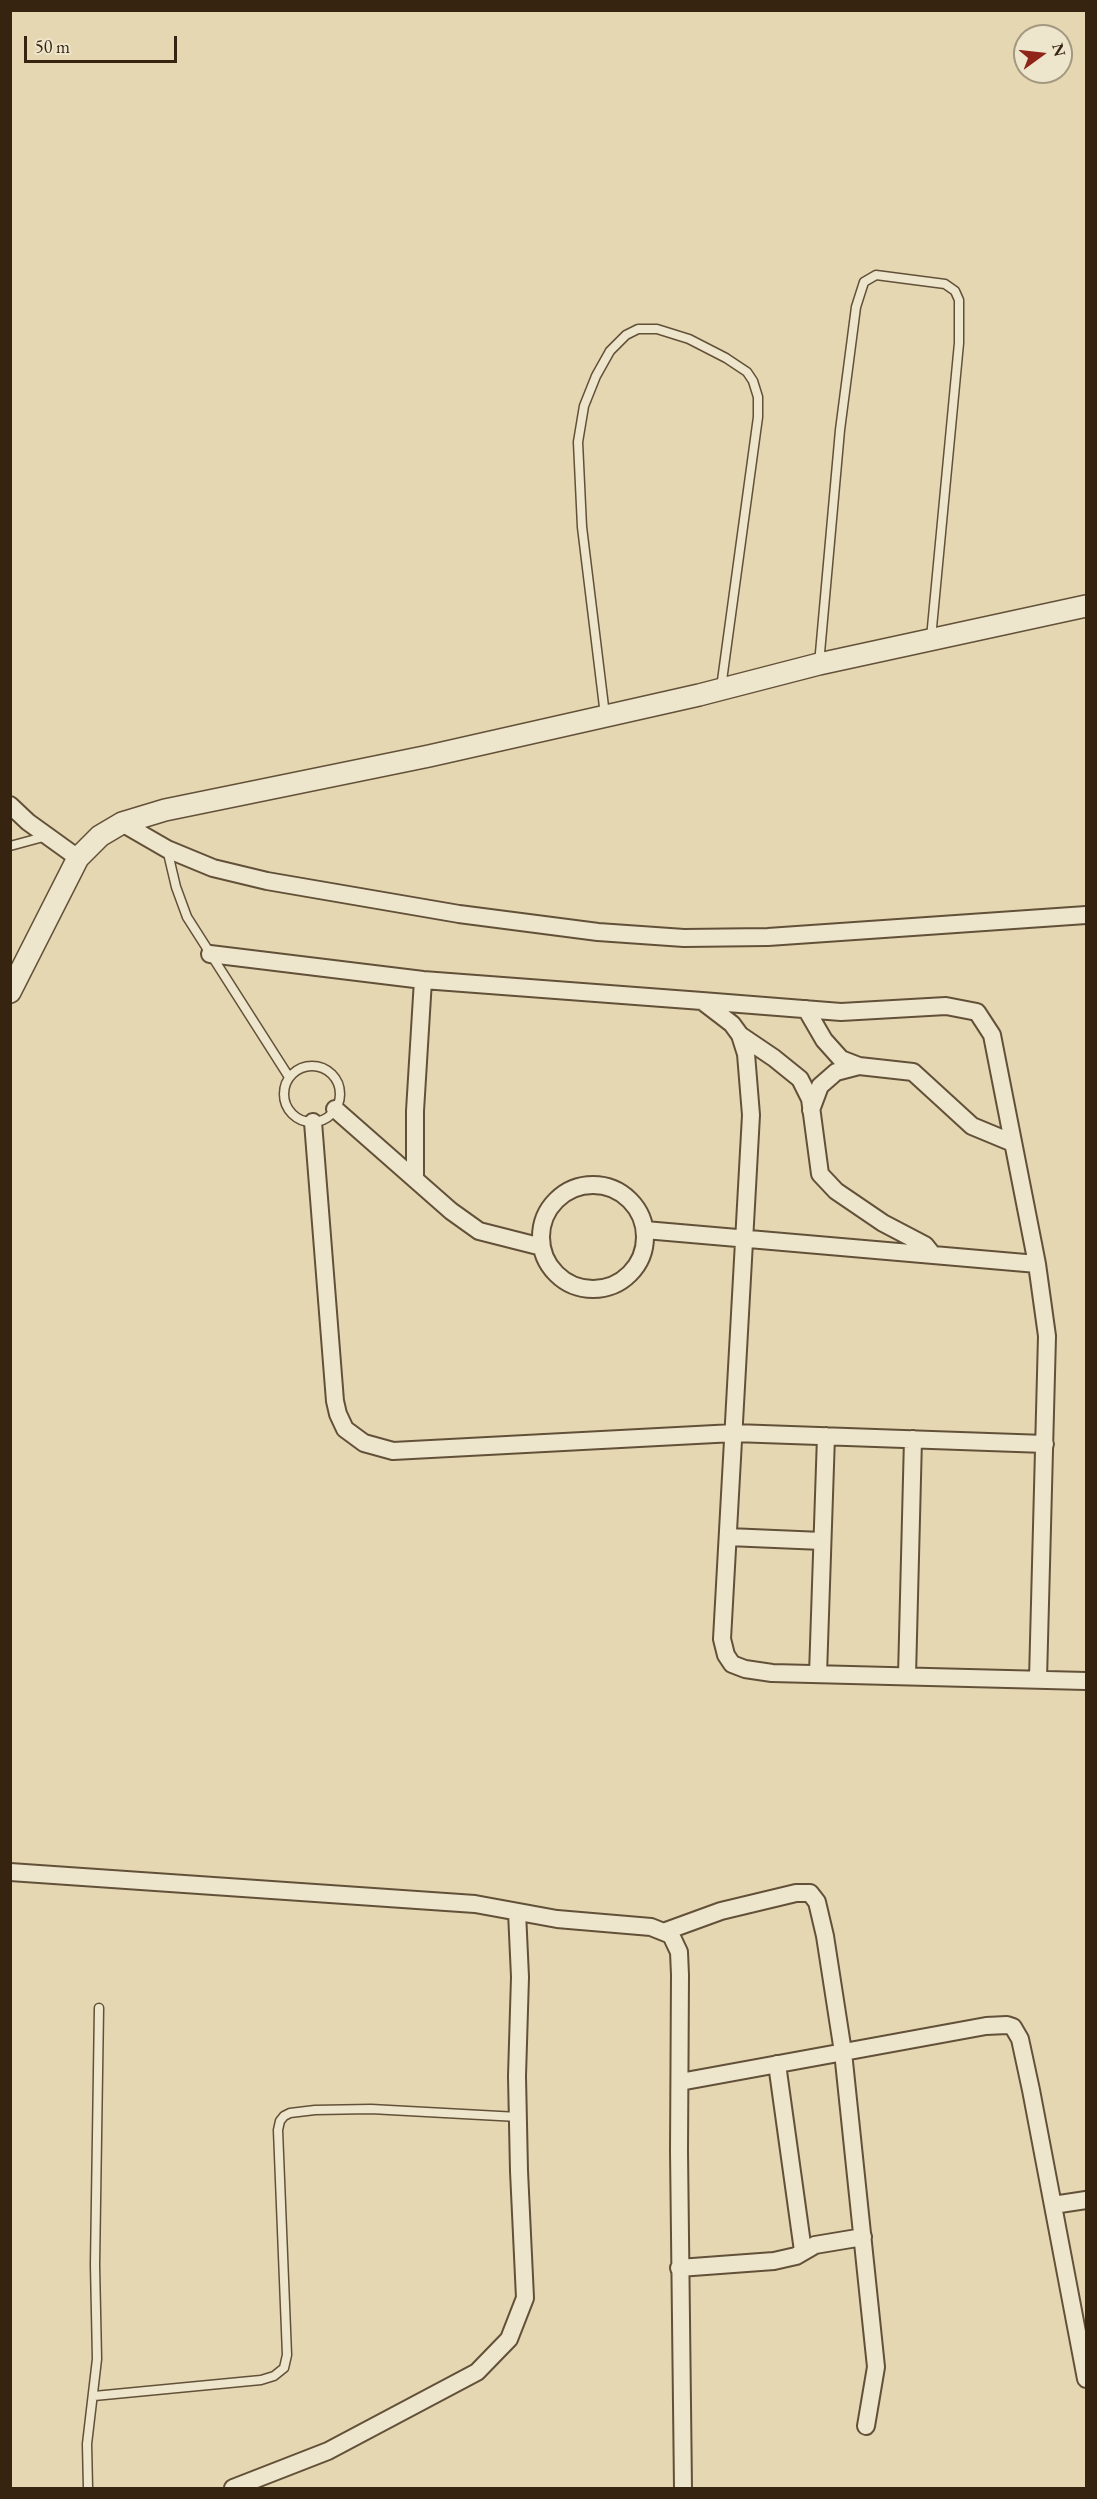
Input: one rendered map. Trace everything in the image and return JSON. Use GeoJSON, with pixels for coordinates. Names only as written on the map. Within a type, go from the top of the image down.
{"type":"FeatureCollection","features":[{"type":"Feature","properties":{"kind":"street"},"geometry":{"type":"LineString","coordinates":[[10,992],[78,858],[100,836],[122,823],[165,810],[429,756],[721,689],[819,664],[1086,606]]}},
{"type":"Feature","properties":{"kind":"street"},"geometry":{"type":"LineString","coordinates":[[10,805],[78,858]]}},
{"type":"Feature","properties":{"kind":"street"},"geometry":{"type":"LineString","coordinates":[[122,823],[167,849],[213,868],[267,881],[459,914],[630,934],[684,938],[768,937],[1086,915]]}},
{"type":"Feature","properties":{"kind":"street"},"geometry":{"type":"LineString","coordinates":[[210,954],[423,980],[841,1012],[946,1006],[977,1012],[992,1035],[1037,1264],[1047,1336],[1046,1444],[1038,1679]]}},
{"type":"Feature","properties":{"kind":"street"},"geometry":{"type":"LineString","coordinates":[[415,1179],[416,1091],[423,980]]}},
{"type":"Feature","properties":{"kind":"street"},"geometry":{"type":"LineString","coordinates":[[702,1001],[732,1024],[740,1035],[746,1054],[751,1115],[722,1639],[726,1655],[732,1664],[745,1669],[772,1673],[1086,1681]]}},
{"type":"Feature","properties":{"kind":"street"},"geometry":{"type":"LineString","coordinates":[[806,1009],[824,1040],[841,1059],[859,1066],[913,1072],[972,1126],[1013,1143]]}},
{"type":"Feature","properties":{"kind":"street"},"geometry":{"type":"LineString","coordinates":[[740,1035],[774,1058],[800,1080],[810,1098],[820,1174],[836,1191],[883,1223],[925,1245],[933,1255]]}},
{"type":"Feature","properties":{"kind":"street"},"geometry":{"type":"LineString","coordinates":[[811,1110],[820,1086],[836,1072],[859,1066]]}},
{"type":"Feature","properties":{"kind":"street"},"geometry":{"type":"LineString","coordinates":[[335,1109],[451,1211],[479,1231],[542,1248]]}},
{"type":"Feature","properties":{"kind":"street"},"geometry":{"type":"LineString","coordinates":[[313,1122],[335,1401],[345,1429],[364,1443],[393,1450],[734,1433],[1046,1444]]}},
{"type":"Feature","properties":{"kind":"street"},"geometry":{"type":"LineString","coordinates":[[594,1184],[612,1188],[628,1198],[640,1212],[645,1230],[645,1248],[638,1265],[626,1278],[610,1287],[593,1289],[576,1286],[560,1277],[549,1264],[542,1248],[541,1229],[547,1211],[559,1196],[575,1187],[594,1184]]}},
{"type":"Feature","properties":{"kind":"street"},"geometry":{"type":"LineString","coordinates":[[645,1230],[1037,1264]]}},
{"type":"Feature","properties":{"kind":"street"},"geometry":{"type":"LineString","coordinates":[[818,1674],[826,1436]]}},
{"type":"Feature","properties":{"kind":"street"},"geometry":{"type":"LineString","coordinates":[[907,1676],[913,1439]]}},
{"type":"Feature","properties":{"kind":"street"},"geometry":{"type":"LineString","coordinates":[[728,1537],[822,1541]]}},
{"type":"Feature","properties":{"kind":"street"},"geometry":{"type":"LineString","coordinates":[[10,1872],[475,1904],[556,1919],[651,1927],[666,1931],[675,1939],[679,1952],[679,2268],[683,2488]]}},
{"type":"Feature","properties":{"kind":"street"},"geometry":{"type":"LineString","coordinates":[[666,1931],[721,1911],[796,1893],[810,1893],[817,1902],[825,1936],[843,2052],[876,2367],[866,2426]]}},
{"type":"Feature","properties":{"kind":"street"},"geometry":{"type":"LineString","coordinates":[[233,2488],[328,2451],[477,2372],[509,2339],[525,2298],[518,2117],[520,1977],[517,1912]]}},
{"type":"Feature","properties":{"kind":"street"},"geometry":{"type":"LineString","coordinates":[[680,2082],[986,2026],[1013,2027],[1020,2039],[1086,2379]]}},
{"type":"Feature","properties":{"kind":"street"},"geometry":{"type":"LineString","coordinates":[[777,2064],[803,2251]]}},
{"type":"Feature","properties":{"kind":"street"},"geometry":{"type":"LineString","coordinates":[[1053,2205],[1086,2200]]}},
{"type":"Feature","properties":{"kind":"street"},"geometry":{"type":"LineString","coordinates":[[679,2268],[774,2261],[789,2258],[815,2244],[863,2237]]}},
{"type":"Feature","properties":{"kind":"lane"},"geometry":{"type":"LineString","coordinates":[[819,664],[840,430],[856,307],[864,282],[876,275],[945,284],[955,291],[959,300],[959,343],[931,639]]}},
{"type":"Feature","properties":{"kind":"lane"},"geometry":{"type":"LineString","coordinates":[[605,715],[582,527],[578,442],[584,406],[596,376],[610,351],[626,334],[638,329],[657,329],[688,339],[726,358],[747,372],[753,381],[758,397],[758,417],[721,689]]}},
{"type":"Feature","properties":{"kind":"lane"},"geometry":{"type":"LineString","coordinates":[[10,846],[47,836]]}},
{"type":"Feature","properties":{"kind":"lane"},"geometry":{"type":"LineString","coordinates":[[167,849],[176,887],[187,917],[289,1077]]}},
{"type":"Feature","properties":{"kind":"lane"},"geometry":{"type":"LineString","coordinates":[[304,1066],[324,1068],[337,1082],[339,1101],[335,1109],[326,1118],[313,1122],[294,1115],[284,1097],[289,1077],[304,1066]]}},
{"type":"Feature","properties":{"kind":"lane"},"geometry":{"type":"LineString","coordinates":[[88,2488],[87,2444],[97,2359],[95,2265],[99,2008]]}},
{"type":"Feature","properties":{"kind":"lane"},"geometry":{"type":"LineString","coordinates":[[94,2396],[261,2380],[274,2376],[284,2368],[287,2355],[278,2130],[284,2116],[306,2111],[371,2109],[518,2117]]}}]}
